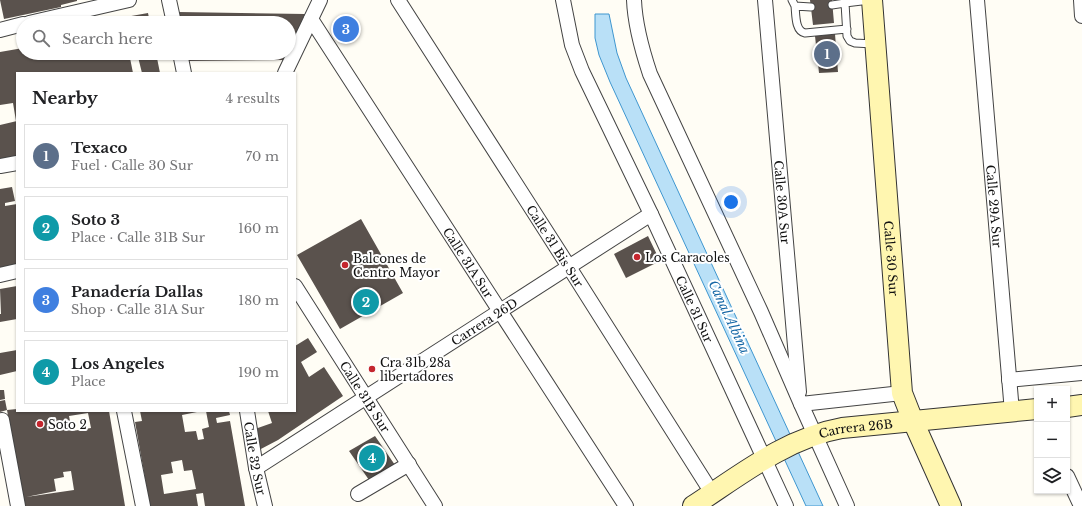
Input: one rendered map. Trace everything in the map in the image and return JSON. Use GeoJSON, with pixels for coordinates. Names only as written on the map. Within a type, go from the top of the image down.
{"type":"FeatureCollection","features":[{"type":"Feature","properties":{"kind":"street"},"geometry":{"type":"LineString","coordinates":[[59,16],[129,0]]}},
{"type":"Feature","properties":{"kind":"street"},"geometry":{"type":"LineString","coordinates":[[169,0],[172,16]]}},
{"type":"Feature","properties":{"kind":"street"},"geometry":{"type":"LineString","coordinates":[[296,50],[320,0]]}},
{"type":"Feature","properties":{"kind":"street","name":"Calle 31 Bis Sur"},"geometry":{"type":"LineString","coordinates":[[398,0],[712,493]]}},
{"type":"Feature","properties":{"kind":"street","name":"Calle 31 Sur"},"geometry":{"type":"LineString","coordinates":[[563,0],[572,45],[582,71],[769,456],[786,506]]}},
{"type":"Feature","properties":{"kind":"street"},"geometry":{"type":"LineString","coordinates":[[634,0],[641,45],[650,74],[761,312],[800,404],[807,438],[847,506]]}},
{"type":"Feature","properties":{"kind":"street","name":"Calle 30A Sur"},"geometry":{"type":"LineString","coordinates":[[765,0],[800,404]]}},
{"type":"Feature","properties":{"kind":"street","name":"Calle 30 Sur"},"geometry":{"type":"LineString","coordinates":[[872,0],[902,393],[951,506]]}},
{"type":"Feature","properties":{"kind":"street","name":"Calle 29A Sur"},"geometry":{"type":"LineString","coordinates":[[977,0],[1012,412]]}},
{"type":"Feature","properties":{"kind":"street"},"geometry":{"type":"LineString","coordinates":[[1081,0],[1082,16]]}},
{"type":"Feature","properties":{"kind":"street","name":"Calle 31A Sur"},"geometry":{"type":"LineString","coordinates":[[311,19],[626,506]]}},
{"type":"Feature","properties":{"kind":"street"},"geometry":{"type":"LineString","coordinates":[[0,30],[16,26]]}},
{"type":"Feature","properties":{"kind":"street"},"geometry":{"type":"LineString","coordinates":[[181,60],[184,72]]}},
{"type":"Feature","properties":{"kind":"street"},"geometry":{"type":"LineString","coordinates":[[285,72],[291,60]]}},
{"type":"Feature","properties":{"kind":"street"},"geometry":{"type":"LineString","coordinates":[[0,166],[16,163]]}},
{"type":"Feature","properties":{"kind":"street","name":"Carrera 26D"},"geometry":{"type":"LineString","coordinates":[[256,468],[651,214]]}},
{"type":"Feature","properties":{"kind":"street"},"geometry":{"type":"LineString","coordinates":[[0,275],[16,271]]}},
{"type":"Feature","properties":{"kind":"street","name":"Calle 31B Sur"},"geometry":{"type":"LineString","coordinates":[[296,288],[435,506]]}},
{"type":"Feature","properties":{"kind":"street"},"geometry":{"type":"LineString","coordinates":[[1009,380],[1082,373]]}},
{"type":"Feature","properties":{"kind":"street"},"geometry":{"type":"LineString","coordinates":[[800,404],[902,393]]}},
{"type":"Feature","properties":{"kind":"street"},"geometry":{"type":"LineString","coordinates":[[1070,407],[1082,406]]}},
{"type":"Feature","properties":{"kind":"street","name":"Carrera 26B"},"geometry":{"type":"LineString","coordinates":[[693,506],[769,456],[807,438],[826,431],[842,428],[1034,410]]}},
{"type":"Feature","properties":{"kind":"street"},"geometry":{"type":"LineString","coordinates":[[124,412],[143,506]]}},
{"type":"Feature","properties":{"kind":"street","name":"Calle 32 Sur"},"geometry":{"type":"LineString","coordinates":[[247,412],[256,468],[265,506]]}},
{"type":"Feature","properties":{"kind":"street"},"geometry":{"type":"LineString","coordinates":[[1,420],[18,506]]}},
{"type":"Feature","properties":{"kind":"street"},"geometry":{"type":"LineString","coordinates":[[358,494],[409,464]]}},
{"type":"Feature","properties":{"kind":"street"},"geometry":{"type":"LineString","coordinates":[[1070,481],[1080,499]]}},
{"type":"Feature","properties":{"kind":"lane"},"geometry":{"type":"LineString","coordinates":[[832,5],[845,2],[872,0]]}},
{"type":"Feature","properties":{"kind":"lane"},"geometry":{"type":"LineString","coordinates":[[845,2],[847,36],[850,41],[855,43],[876,44]]}},
{"type":"Feature","properties":{"kind":"lane"},"geometry":{"type":"LineString","coordinates":[[811,7],[793,3],[798,29],[801,32],[847,29]]}},
{"type":"Feature","properties":{"kind":"water","name":"Canal Albina"},"geometry":{"type":"Polygon","coordinates":[[[595,14],[609,14],[617,53],[626,78],[823,506],[806,506],[610,82],[599,55],[595,38],[595,14]]]}},
{"type":"Feature","properties":{"kind":"building"},"geometry":{"type":"Polygon","coordinates":[[[0,0],[77,0],[61,5],[61,7],[4,19],[0,0]]]}},
{"type":"Feature","properties":{"kind":"building"},"geometry":{"type":"Polygon","coordinates":[[[810,0],[832,0],[834,23],[813,25],[810,0]]]}},
{"type":"Feature","properties":{"kind":"building"},"geometry":{"type":"Polygon","coordinates":[[[179,12],[305,14],[296,34],[296,16],[180,16],[179,12]]]}},
{"type":"Feature","properties":{"kind":"building"},"geometry":{"type":"Polygon","coordinates":[[[148,13],[149,16],[131,16],[148,13]]]}},
{"type":"Feature","properties":{"kind":"building"},"geometry":{"type":"Polygon","coordinates":[[[835,34],[838,72],[819,73],[815,36],[835,34]]]}},
{"type":"Feature","properties":{"kind":"building"},"geometry":{"type":"Polygon","coordinates":[[[16,49],[16,60],[130,60],[133,72],[16,72],[16,121],[13,103],[0,105],[0,52],[16,49]]]}},
{"type":"Feature","properties":{"kind":"building"},"geometry":{"type":"Polygon","coordinates":[[[139,60],[157,60],[160,72],[142,72],[139,60]]]}},
{"type":"Feature","properties":{"kind":"building"},"geometry":{"type":"Polygon","coordinates":[[[188,60],[284,60],[188,61],[188,60]]]}},
{"type":"Feature","properties":{"kind":"building"},"geometry":{"type":"Polygon","coordinates":[[[16,121],[16,158],[0,161],[0,125],[16,121]]]}},
{"type":"Feature","properties":{"kind":"building"},"geometry":{"type":"Polygon","coordinates":[[[12,187],[15,201],[5,203],[5,206],[16,204],[16,264],[0,268],[0,189],[12,187]]]}},
{"type":"Feature","properties":{"kind":"building","name":"Balcones de Centro Mayor"},"geometry":{"type":"Polygon","coordinates":[[[361,219],[403,293],[340,329],[297,255],[361,219]]]}},
{"type":"Feature","properties":{"kind":"building","name":"Los Caracoles"},"geometry":{"type":"Polygon","coordinates":[[[648,236],[660,261],[626,278],[614,254],[648,236]]]}},
{"type":"Feature","properties":{"kind":"building"},"geometry":{"type":"Polygon","coordinates":[[[16,286],[16,319],[0,322],[0,289],[16,286]]]}},
{"type":"Feature","properties":{"kind":"building"},"geometry":{"type":"Polygon","coordinates":[[[308,338],[317,352],[301,362],[309,377],[324,367],[343,396],[278,440],[259,450],[255,429],[272,423],[268,412],[296,412],[296,345],[308,338]]]}},
{"type":"Feature","properties":{"kind":"building"},"geometry":{"type":"Polygon","coordinates":[[[16,350],[16,371],[0,375],[0,353],[16,350]]]}},
{"type":"Feature","properties":{"kind":"building"},"geometry":{"type":"Polygon","coordinates":[[[0,390],[4,390],[5,399],[0,400],[0,390]]]}},
{"type":"Feature","properties":{"kind":"building"},"geometry":{"type":"Polygon","coordinates":[[[5,400],[7,410],[0,412],[0,401],[5,400]]]}},
{"type":"Feature","properties":{"kind":"building"},"geometry":{"type":"Polygon","coordinates":[[[16,409],[16,412],[109,412],[125,506],[23,506],[7,410],[16,409]],[[88,413],[69,416],[72,431],[91,428],[88,413]],[[71,471],[63,472],[64,477],[54,479],[56,491],[26,497],[74,490],[71,471]]]}},
{"type":"Feature","properties":{"kind":"building"},"geometry":{"type":"Polygon","coordinates":[[[140,412],[197,412],[182,415],[185,432],[196,431],[198,440],[204,439],[202,429],[209,427],[206,412],[229,412],[230,415],[216,418],[217,423],[230,421],[245,506],[205,506],[203,493],[196,494],[198,506],[150,506],[135,422],[142,421],[140,412]],[[182,460],[171,462],[173,473],[161,475],[164,494],[196,489],[192,470],[184,471],[182,460]]]}},
{"type":"Feature","properties":{"kind":"building"},"geometry":{"type":"Polygon","coordinates":[[[375,436],[395,465],[369,480],[349,451],[375,436]]]}},
{"type":"Feature","properties":{"kind":"place","name":"Panadería Dallas"},"geometry":{"type":"Point","coordinates":[346,29]}},
{"type":"Feature","properties":{"kind":"place","name":"Texaco"},"geometry":{"type":"Point","coordinates":[827,54]}},
{"type":"Feature","properties":{"kind":"place","name":"Los Caracoles"},"geometry":{"type":"Point","coordinates":[637,257]}},
{"type":"Feature","properties":{"kind":"place","name":"Balcones de Centro Mayor"},"geometry":{"type":"Point","coordinates":[345,265]}},
{"type":"Feature","properties":{"kind":"place","name":"Soto 3"},"geometry":{"type":"Point","coordinates":[366,302]}},
{"type":"Feature","properties":{"kind":"place","name":"Cra 31b 28a libertadores"},"geometry":{"type":"Point","coordinates":[372,369]}},
{"type":"Feature","properties":{"kind":"place","name":"Soto 2"},"geometry":{"type":"Point","coordinates":[40,424]}},
{"type":"Feature","properties":{"kind":"place","name":"Los Angeles"},"geometry":{"type":"Point","coordinates":[372,458]}}]}
